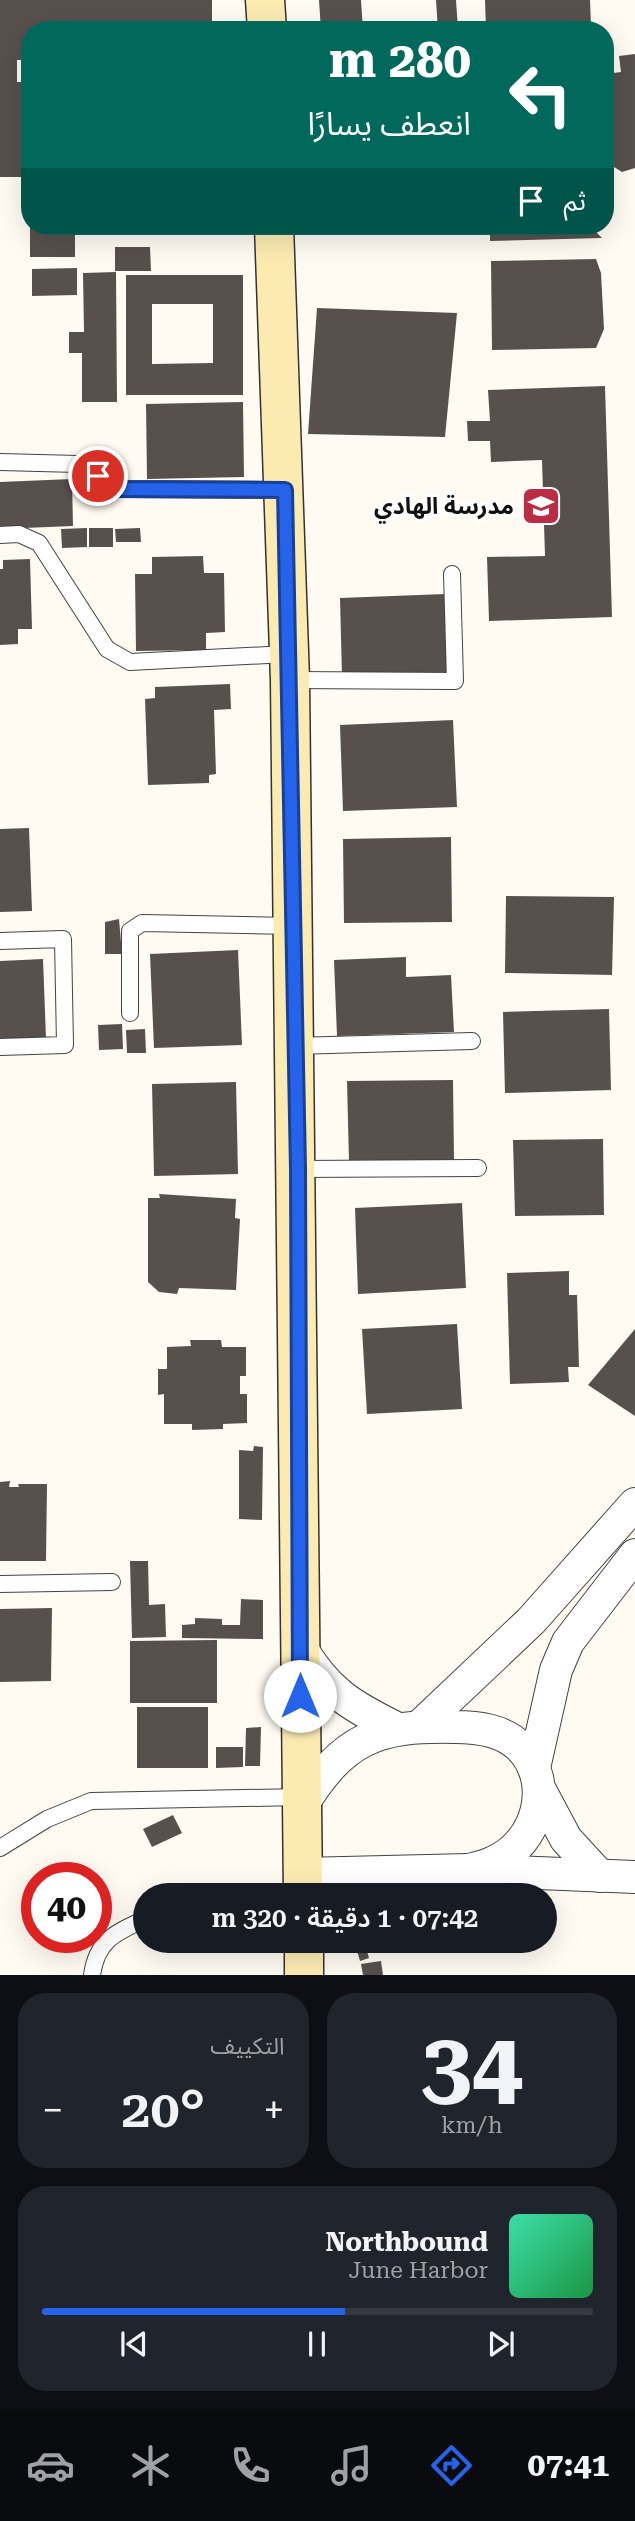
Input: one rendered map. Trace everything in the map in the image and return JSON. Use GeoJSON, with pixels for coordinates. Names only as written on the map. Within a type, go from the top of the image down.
{"type":"FeatureCollection","features":[{"type":"Feature","properties":{"kind":"street"},"geometry":{"type":"LineString","coordinates":[[265,0],[266,21]]}},
{"type":"Feature","properties":{"kind":"street"},"geometry":{"type":"LineString","coordinates":[[274,235],[285,490],[291,926],[298,1169],[303,1883]]}},
{"type":"Feature","properties":{"kind":"street"},"geometry":{"type":"LineString","coordinates":[[408,1727],[531,1621],[635,1504]]}},
{"type":"Feature","properties":{"kind":"street"},"geometry":{"type":"LineString","coordinates":[[468,1870],[496,1862],[519,1844],[535,1820],[538,1780],[556,1670],[568,1642],[635,1555]]}},
{"type":"Feature","properties":{"kind":"street"},"geometry":{"type":"LineString","coordinates":[[300,1646],[315,1672],[336,1694],[408,1727]]}},
{"type":"Feature","properties":{"kind":"street"},"geometry":{"type":"LineString","coordinates":[[301,1802],[339,1757],[365,1739],[408,1727],[473,1727],[498,1733],[520,1747],[566,1839],[600,1876]]}},
{"type":"Feature","properties":{"kind":"street"},"geometry":{"type":"LineString","coordinates":[[315,1883],[468,1870],[635,1877]]}},
{"type":"Feature","properties":{"kind":"street"},"geometry":{"type":"LineString","coordinates":[[304,1953],[304,1975]]}},
{"type":"Feature","properties":{"kind":"lane"},"geometry":{"type":"LineString","coordinates":[[0,462],[78,464],[117,489],[285,490]]}},
{"type":"Feature","properties":{"kind":"lane"},"geometry":{"type":"LineString","coordinates":[[0,535],[19,534],[39,543],[107,649],[130,662],[289,667],[455,681],[452,574]]}},
{"type":"Feature","properties":{"kind":"lane"},"geometry":{"type":"LineString","coordinates":[[130,1013],[130,931],[142,923],[291,926]]}},
{"type":"Feature","properties":{"kind":"lane"},"geometry":{"type":"LineString","coordinates":[[0,941],[63,939],[65,1045],[0,1047]]}},
{"type":"Feature","properties":{"kind":"lane"},"geometry":{"type":"LineString","coordinates":[[294,1046],[472,1041]]}},
{"type":"Feature","properties":{"kind":"lane"},"geometry":{"type":"LineString","coordinates":[[298,1169],[478,1168]]}},
{"type":"Feature","properties":{"kind":"lane"},"geometry":{"type":"LineString","coordinates":[[0,1584],[112,1582]]}},
{"type":"Feature","properties":{"kind":"lane"},"geometry":{"type":"LineString","coordinates":[[0,1848],[47,1819],[91,1801],[301,1802]]}},
{"type":"Feature","properties":{"kind":"lane"},"geometry":{"type":"LineString","coordinates":[[92,1975],[95,1953],[117,1932],[133,1925]]}},
{"type":"Feature","properties":{"kind":"building"},"geometry":{"type":"Polygon","coordinates":[[[0,0],[212,0],[212,21],[21,21],[21,60],[17,60],[17,82],[21,82],[21,177],[0,177],[0,0]]]}},
{"type":"Feature","properties":{"kind":"building"},"geometry":{"type":"Polygon","coordinates":[[[319,0],[361,0],[362,21],[320,21],[319,0]]]}},
{"type":"Feature","properties":{"kind":"building"},"geometry":{"type":"Polygon","coordinates":[[[436,0],[456,0],[457,21],[437,21],[436,0]]]}},
{"type":"Feature","properties":{"kind":"building"},"geometry":{"type":"Polygon","coordinates":[[[485,0],[590,0],[591,21],[486,21],[485,0]]]}},
{"type":"Feature","properties":{"kind":"building"},"geometry":{"type":"Polygon","coordinates":[[[635,54],[635,168],[622,172],[614,167],[614,73],[621,72],[619,56],[635,54]]]}},
{"type":"Feature","properties":{"kind":"building"},"geometry":{"type":"Polygon","coordinates":[[[30,235],[75,235],[75,257],[30,257],[30,235]]]}},
{"type":"Feature","properties":{"kind":"building"},"geometry":{"type":"Polygon","coordinates":[[[490,235],[599,235],[602,238],[490,241],[490,235]]]}},
{"type":"Feature","properties":{"kind":"building"},"geometry":{"type":"Polygon","coordinates":[[[115,247],[150,247],[151,271],[115,271],[115,247]]]}},
{"type":"Feature","properties":{"kind":"building"},"geometry":{"type":"Polygon","coordinates":[[[596,259],[601,273],[604,329],[596,348],[492,350],[491,261],[596,259]]]}},
{"type":"Feature","properties":{"kind":"building"},"geometry":{"type":"Polygon","coordinates":[[[77,268],[77,295],[32,296],[32,269],[77,268]]]}},
{"type":"Feature","properties":{"kind":"building"},"geometry":{"type":"Polygon","coordinates":[[[116,272],[117,402],[82,402],[82,353],[69,353],[69,332],[84,332],[83,273],[116,272]]]}},
{"type":"Feature","properties":{"kind":"building"},"geometry":{"type":"Polygon","coordinates":[[[126,275],[243,275],[243,395],[126,395],[126,275]],[[152,304],[152,364],[213,363],[213,304],[152,304]]]}},
{"type":"Feature","properties":{"kind":"building"},"geometry":{"type":"Polygon","coordinates":[[[317,308],[457,313],[445,437],[308,434],[317,308]]]}},
{"type":"Feature","properties":{"kind":"building","name":"مدرسة الهادي"},"geometry":{"type":"Polygon","coordinates":[[[605,386],[612,617],[489,621],[487,557],[545,556],[542,460],[491,462],[490,441],[468,441],[467,421],[490,421],[488,390],[605,386]]]}},
{"type":"Feature","properties":{"kind":"building"},"geometry":{"type":"Polygon","coordinates":[[[243,402],[244,477],[147,479],[146,404],[243,402]]]}},
{"type":"Feature","properties":{"kind":"building"},"geometry":{"type":"Polygon","coordinates":[[[72,479],[73,526],[0,529],[0,482],[72,479]]]}},
{"type":"Feature","properties":{"kind":"building"},"geometry":{"type":"Polygon","coordinates":[[[87,528],[87,547],[62,548],[61,529],[87,528]]]}},
{"type":"Feature","properties":{"kind":"building"},"geometry":{"type":"Polygon","coordinates":[[[89,528],[113,528],[113,547],[89,547],[89,528]]]}},
{"type":"Feature","properties":{"kind":"building"},"geometry":{"type":"Polygon","coordinates":[[[140,528],[141,542],[116,542],[115,529],[140,528]]]}},
{"type":"Feature","properties":{"kind":"building"},"geometry":{"type":"Polygon","coordinates":[[[203,556],[204,573],[224,573],[225,632],[206,633],[206,650],[136,651],[135,574],[152,574],[152,557],[203,556]]]}},
{"type":"Feature","properties":{"kind":"building"},"geometry":{"type":"Polygon","coordinates":[[[30,559],[32,629],[18,629],[18,644],[0,645],[0,569],[3,569],[3,560],[30,559]]]}},
{"type":"Feature","properties":{"kind":"building"},"geometry":{"type":"Polygon","coordinates":[[[445,594],[448,672],[342,676],[340,598],[445,594]]]}},
{"type":"Feature","properties":{"kind":"building"},"geometry":{"type":"Polygon","coordinates":[[[230,684],[231,709],[214,710],[216,774],[209,775],[209,783],[148,785],[145,699],[155,698],[155,687],[230,684]]]}},
{"type":"Feature","properties":{"kind":"building"},"geometry":{"type":"Polygon","coordinates":[[[453,720],[457,807],[343,811],[340,725],[453,720]]]}},
{"type":"Feature","properties":{"kind":"building"},"geometry":{"type":"Polygon","coordinates":[[[29,828],[32,911],[0,912],[0,829],[29,828]]]}},
{"type":"Feature","properties":{"kind":"building"},"geometry":{"type":"Polygon","coordinates":[[[451,837],[452,922],[344,923],[343,839],[451,837]]]}},
{"type":"Feature","properties":{"kind":"building"},"geometry":{"type":"Polygon","coordinates":[[[506,896],[614,897],[612,975],[505,973],[506,896]]]}},
{"type":"Feature","properties":{"kind":"building"},"geometry":{"type":"Polygon","coordinates":[[[119,919],[122,954],[105,954],[105,922],[119,919]]]}},
{"type":"Feature","properties":{"kind":"building"},"geometry":{"type":"Polygon","coordinates":[[[238,950],[242,1045],[154,1048],[150,954],[238,950]]]}},
{"type":"Feature","properties":{"kind":"building"},"geometry":{"type":"Polygon","coordinates":[[[406,957],[406,977],[451,975],[454,1032],[337,1036],[334,960],[406,957]]]}},
{"type":"Feature","properties":{"kind":"building"},"geometry":{"type":"Polygon","coordinates":[[[43,959],[46,1038],[0,1040],[0,961],[43,959]]]}},
{"type":"Feature","properties":{"kind":"building"},"geometry":{"type":"Polygon","coordinates":[[[609,1009],[611,1090],[505,1093],[503,1012],[609,1009]]]}},
{"type":"Feature","properties":{"kind":"building"},"geometry":{"type":"Polygon","coordinates":[[[122,1024],[123,1049],[99,1050],[98,1025],[122,1024]]]}},
{"type":"Feature","properties":{"kind":"building"},"geometry":{"type":"Polygon","coordinates":[[[145,1029],[146,1053],[127,1053],[126,1030],[145,1029]]]}},
{"type":"Feature","properties":{"kind":"building"},"geometry":{"type":"Polygon","coordinates":[[[453,1080],[454,1160],[349,1162],[347,1081],[453,1080]]]}},
{"type":"Feature","properties":{"kind":"building"},"geometry":{"type":"Polygon","coordinates":[[[236,1082],[238,1174],[154,1176],[152,1084],[236,1082]]]}},
{"type":"Feature","properties":{"kind":"building"},"geometry":{"type":"Polygon","coordinates":[[[603,1139],[604,1215],[515,1216],[513,1140],[603,1139]]]}},
{"type":"Feature","properties":{"kind":"building"},"geometry":{"type":"Polygon","coordinates":[[[159,1194],[236,1199],[235,1218],[240,1219],[236,1290],[179,1288],[177,1294],[159,1292],[148,1282],[148,1198],[160,1198],[159,1194]]]}},
{"type":"Feature","properties":{"kind":"building"},"geometry":{"type":"Polygon","coordinates":[[[462,1203],[466,1288],[358,1294],[355,1208],[462,1203]]]}},
{"type":"Feature","properties":{"kind":"building"},"geometry":{"type":"Polygon","coordinates":[[[569,1271],[569,1295],[577,1295],[579,1367],[568,1367],[569,1382],[510,1384],[507,1273],[569,1271]]]}},
{"type":"Feature","properties":{"kind":"building"},"geometry":{"type":"Polygon","coordinates":[[[457,1324],[462,1409],[367,1414],[362,1329],[457,1324]]]}},
{"type":"Feature","properties":{"kind":"building"},"geometry":{"type":"Polygon","coordinates":[[[635,1329],[635,1416],[588,1385],[635,1329]]]}},
{"type":"Feature","properties":{"kind":"building"},"geometry":{"type":"Polygon","coordinates":[[[190,1340],[221,1340],[222,1347],[246,1347],[246,1376],[240,1376],[240,1394],[247,1394],[247,1423],[223,1424],[223,1429],[192,1430],[192,1424],[164,1424],[164,1394],[158,1395],[158,1369],[167,1369],[167,1347],[191,1346],[190,1340]]]}},
{"type":"Feature","properties":{"kind":"building"},"geometry":{"type":"Polygon","coordinates":[[[254,1446],[263,1447],[262,1520],[239,1519],[239,1450],[253,1451],[254,1446]]]}},
{"type":"Feature","properties":{"kind":"building"},"geometry":{"type":"Polygon","coordinates":[[[10,1481],[9,1487],[19,1487],[18,1484],[47,1484],[46,1561],[0,1561],[0,1482],[10,1481]]]}},
{"type":"Feature","properties":{"kind":"building"},"geometry":{"type":"Polygon","coordinates":[[[130,1561],[148,1561],[149,1605],[165,1604],[166,1637],[132,1638],[130,1561]]]}},
{"type":"Feature","properties":{"kind":"building"},"geometry":{"type":"Polygon","coordinates":[[[241,1599],[263,1600],[263,1639],[182,1638],[182,1625],[195,1624],[195,1618],[222,1619],[222,1625],[240,1625],[241,1599]]]}},
{"type":"Feature","properties":{"kind":"building"},"geometry":{"type":"Polygon","coordinates":[[[52,1608],[51,1681],[0,1682],[0,1609],[52,1608]]]}},
{"type":"Feature","properties":{"kind":"building"},"geometry":{"type":"Polygon","coordinates":[[[217,1640],[217,1703],[130,1703],[130,1641],[217,1640]]]}},
{"type":"Feature","properties":{"kind":"building"},"geometry":{"type":"Polygon","coordinates":[[[137,1707],[208,1707],[208,1768],[137,1768],[137,1707]]]}},
{"type":"Feature","properties":{"kind":"building"},"geometry":{"type":"Polygon","coordinates":[[[261,1727],[260,1766],[245,1766],[246,1728],[261,1727]]]}},
{"type":"Feature","properties":{"kind":"building"},"geometry":{"type":"Polygon","coordinates":[[[216,1747],[243,1747],[243,1767],[216,1768],[216,1747]]]}},
{"type":"Feature","properties":{"kind":"building"},"geometry":{"type":"Polygon","coordinates":[[[173,1815],[182,1833],[152,1847],[143,1829],[173,1815]]]}},
{"type":"Feature","properties":{"kind":"building"},"geometry":{"type":"Polygon","coordinates":[[[358,1953],[368,1953],[369,1958],[360,1961],[358,1953]]]}},
{"type":"Feature","properties":{"kind":"building"},"geometry":{"type":"Polygon","coordinates":[[[381,1961],[383,1975],[363,1975],[361,1964],[381,1961]]]}},
{"type":"Feature","properties":{"kind":"place","name":"مدرسة الهادي"},"geometry":{"type":"Point","coordinates":[541,506]}},
{"type":"Feature","properties":{"kind":"route"},"geometry":{"type":"LineString","coordinates":[[98,476],[117,489],[285,490],[287,654],[290,680],[291,926],[298,1169],[300,1696]]}}]}
